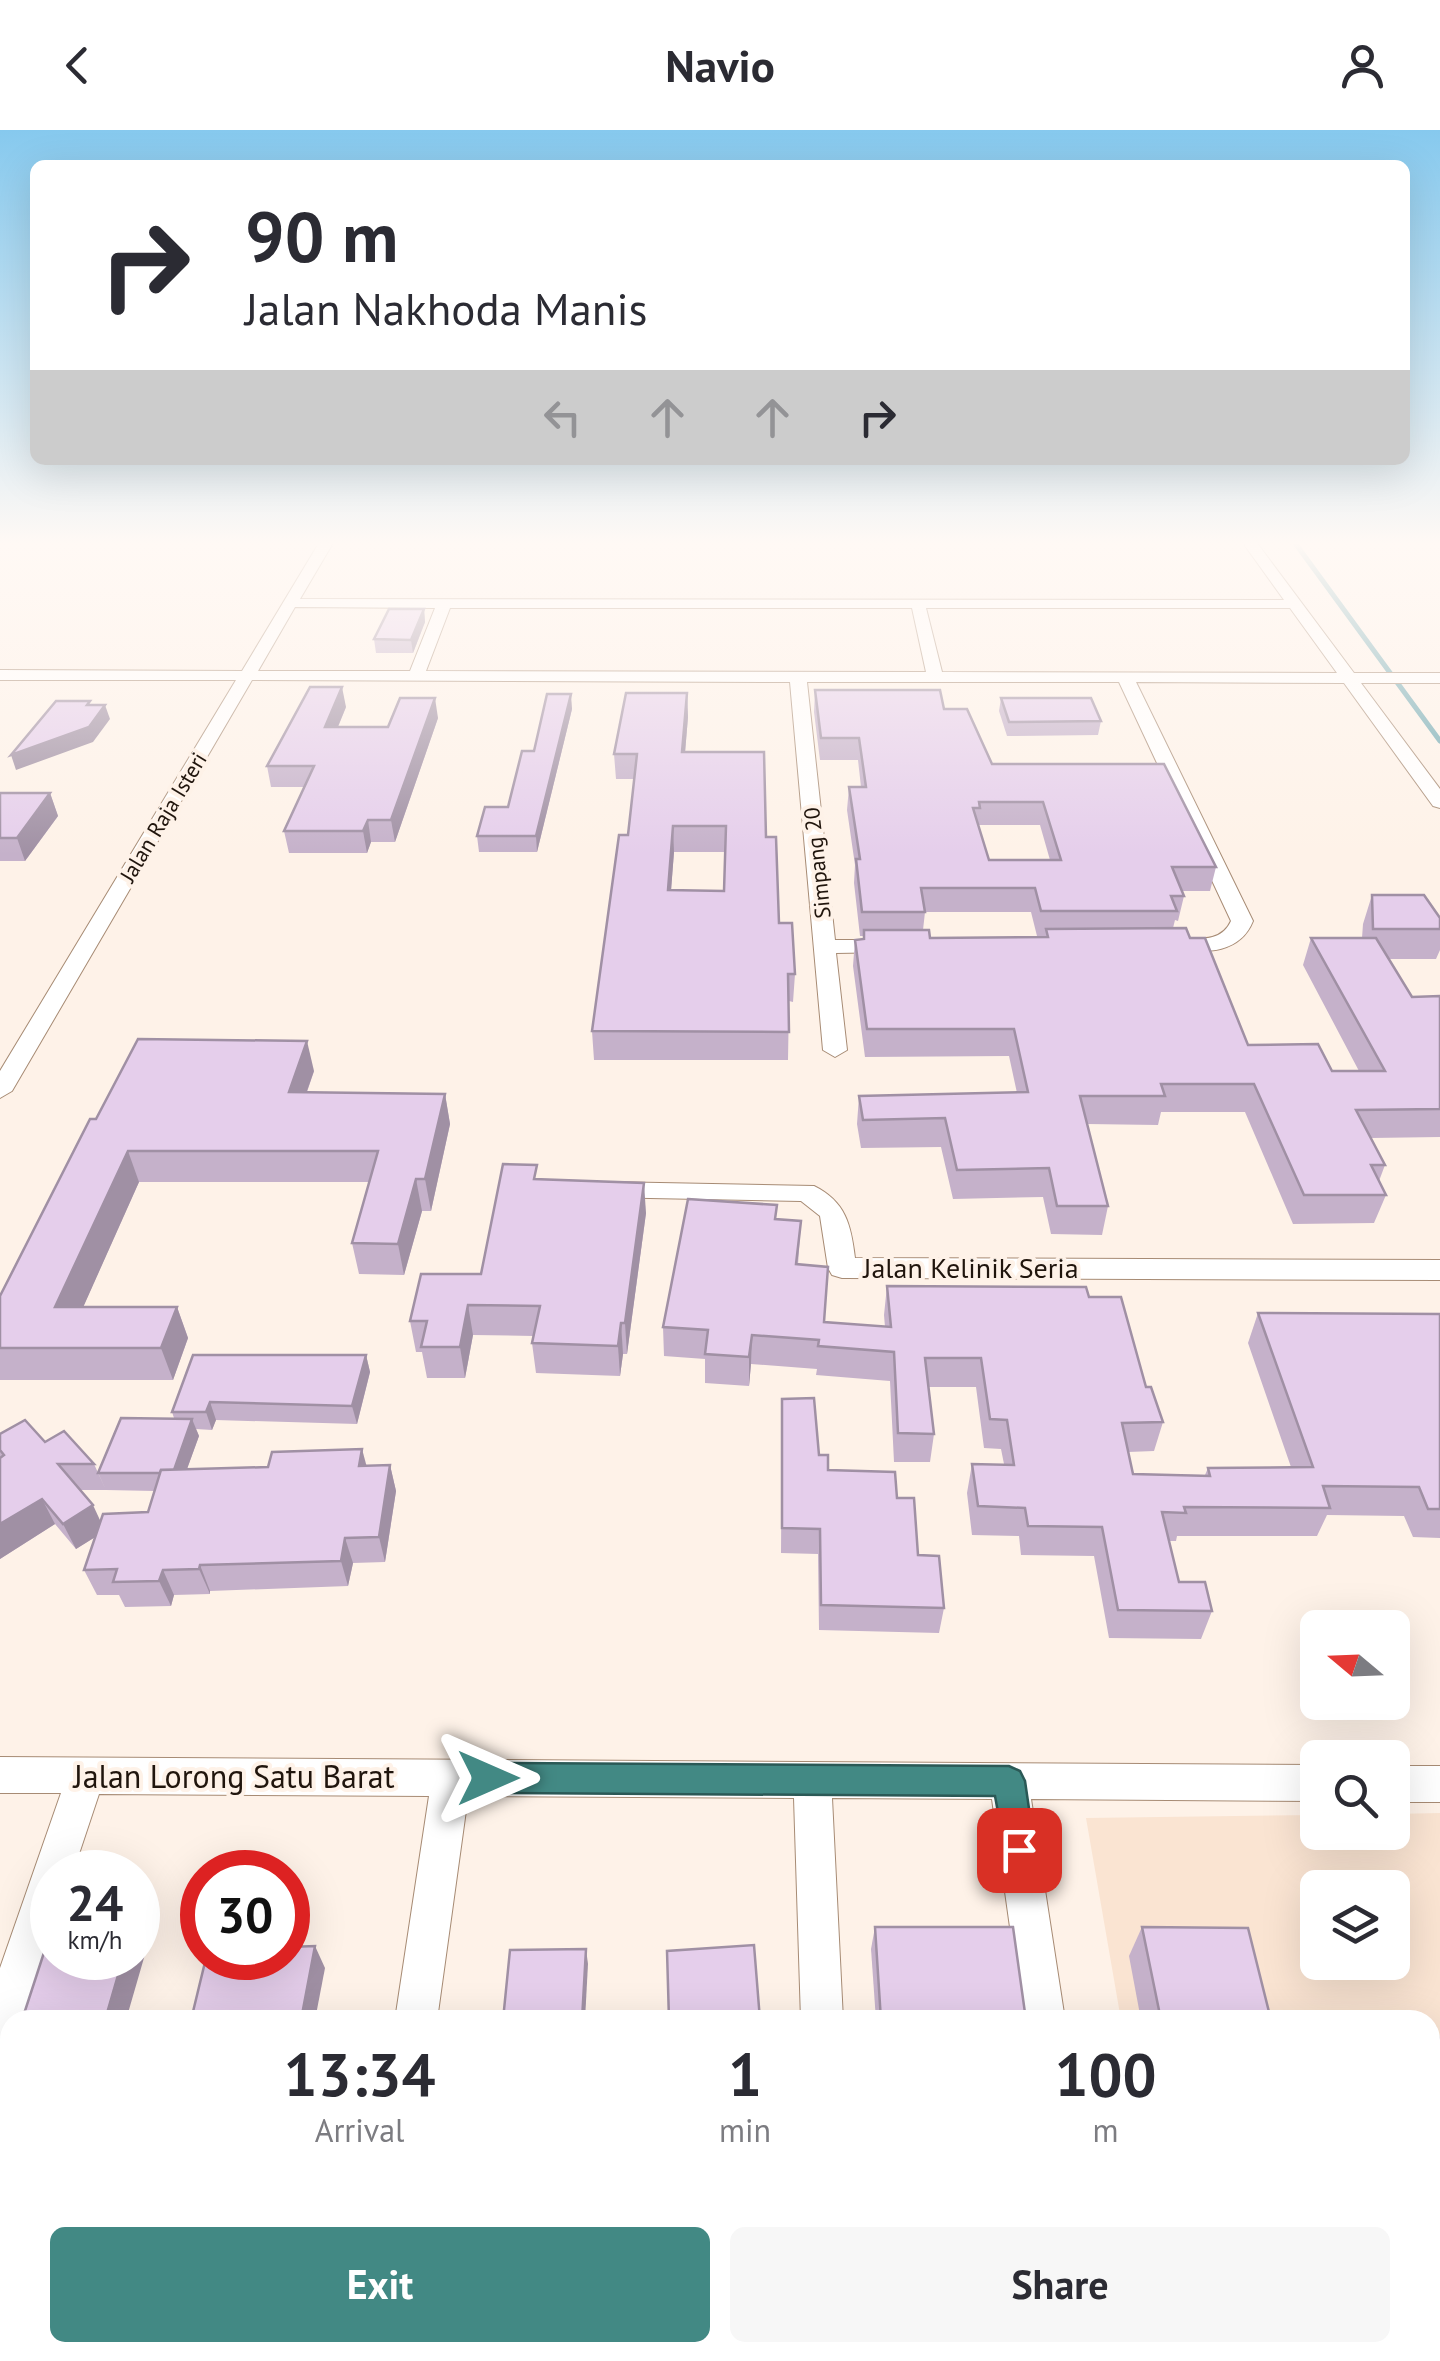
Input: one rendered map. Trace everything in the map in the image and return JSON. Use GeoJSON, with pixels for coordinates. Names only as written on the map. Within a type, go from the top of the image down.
{"type":"FeatureCollection","features":[{"type":"Feature","properties":{"kind":"street","name":"Jalan Raja Isteri"},"geometry":{"type":"LineString","coordinates":[[0,1091],[264,647]]}},
{"type":"Feature","properties":{"kind":"street"},"geometry":{"type":"LineString","coordinates":[[416,676],[427,647]]}},
{"type":"Feature","properties":{"kind":"street"},"geometry":{"type":"LineString","coordinates":[[929,647],[936,677]]}},
{"type":"Feature","properties":{"kind":"street"},"geometry":{"type":"LineString","coordinates":[[1326,647],[1440,802]]}},
{"type":"Feature","properties":{"kind":"street"},"geometry":{"type":"LineString","coordinates":[[0,675],[1440,678]]}},
{"type":"Feature","properties":{"kind":"street","name":"Simpang 20"},"geometry":{"type":"LineString","coordinates":[[798,677],[835,1050]]}},
{"type":"Feature","properties":{"kind":"street"},"geometry":{"type":"LineString","coordinates":[[1125,677],[1242,921],[1235,936],[1225,941],[1157,946]]}},
{"type":"Feature","properties":{"kind":"street"},"geometry":{"type":"LineString","coordinates":[[825,946],[923,946]]}},
{"type":"Feature","properties":{"kind":"street","name":"Jalan Kelinik Seria"},"geometry":{"type":"LineString","coordinates":[[578,1191],[805,1192],[835,1211],[842,1268],[1440,1270]]}},
{"type":"Feature","properties":{"kind":"street","name":"Jalan Lorong Satu Barat"},"geometry":{"type":"LineString","coordinates":[[0,1775],[1300,1783]]}},
{"type":"Feature","properties":{"kind":"street"},"geometry":{"type":"LineString","coordinates":[[61,1850],[86,1776]]}},
{"type":"Feature","properties":{"kind":"street"},"geometry":{"type":"LineString","coordinates":[[417,2010],[452,1778]]}},
{"type":"Feature","properties":{"kind":"street"},"geometry":{"type":"LineString","coordinates":[[812,1780],[822,2010]]}},
{"type":"Feature","properties":{"kind":"street"},"geometry":{"type":"LineString","coordinates":[[1009,1781],[1043,2010]]}},
{"type":"Feature","properties":{"kind":"street"},"geometry":{"type":"LineString","coordinates":[[1410,1784],[1440,1784]]}},
{"type":"Feature","properties":{"kind":"street"},"geometry":{"type":"LineString","coordinates":[[7,2010],[30,1942]]}},
{"type":"Feature","properties":{"kind":"shaded area"},"geometry":{"type":"Polygon","coordinates":[[[1440,1813],[1440,2010],[1119,2010],[1086,1818],[1300,1815],[1300,1850],[1410,1850],[1410,1814],[1440,1813]]]}},
{"type":"Feature","properties":{"kind":"building"},"geometry":{"type":"Polygon","coordinates":[[[310,687],[342,687],[325,727],[388,727],[400,698],[435,698],[391,820],[368,820],[363,831],[284,831],[314,766],[267,766],[310,687]]]}},
{"type":"Feature","properties":{"kind":"building"},"geometry":{"type":"Polygon","coordinates":[[[815,690],[940,690],[944,709],[967,709],[992,764],[1164,764],[1216,867],[1172,867],[1184,896],[1171,896],[1177,911],[1041,911],[1035,888],[921,888],[925,912],[862,912],[856,859],[860,859],[849,787],[866,787],[859,738],[821,738],[815,690]],[[979,802],[980,808],[973,808],[989,860],[1061,860],[1043,802],[979,802]]]}},
{"type":"Feature","properties":{"kind":"building"},"geometry":{"type":"Polygon","coordinates":[[[626,693],[687,693],[682,752],[764,752],[766,837],[776,837],[779,923],[792,923],[795,974],[788,974],[789,1032],[592,1031],[619,835],[628,835],[637,754],[614,754],[626,693]],[[673,826],[668,890],[724,891],[726,826],[673,826]]]}},
{"type":"Feature","properties":{"kind":"building"},"geometry":{"type":"Polygon","coordinates":[[[547,694],[571,694],[536,836],[477,836],[485,807],[508,807],[522,751],[534,751],[547,694]]]}},
{"type":"Feature","properties":{"kind":"building"},"geometry":{"type":"Polygon","coordinates":[[[1001,698],[1091,698],[1101,721],[1009,722],[1001,698]]]}},
{"type":"Feature","properties":{"kind":"building"},"geometry":{"type":"Polygon","coordinates":[[[56,701],[105,705],[89,727],[11,755],[56,701]]]}},
{"type":"Feature","properties":{"kind":"building"},"geometry":{"type":"Polygon","coordinates":[[[0,793],[50,793],[17,838],[0,838],[0,793]]]}},
{"type":"Feature","properties":{"kind":"building"},"geometry":{"type":"Polygon","coordinates":[[[1372,895],[1424,895],[1440,918],[1440,929],[1373,929],[1372,895]]]}},
{"type":"Feature","properties":{"kind":"building"},"geometry":{"type":"Polygon","coordinates":[[[1186,928],[1190,938],[1205,938],[1248,1045],[1318,1044],[1332,1071],[1385,1071],[1311,938],[1376,938],[1412,997],[1440,996],[1440,1109],[1356,1110],[1385,1165],[1371,1165],[1386,1195],[1304,1195],[1254,1084],[1161,1084],[1165,1096],[1080,1096],[1108,1206],[1057,1206],[1049,1168],[957,1170],[945,1118],[863,1120],[859,1096],[1028,1092],[1014,1029],[867,1029],[855,940],[864,939],[864,930],[929,930],[930,938],[1048,937],[1046,929],[1186,928]]]}},
{"type":"Feature","properties":{"kind":"building"},"geometry":{"type":"Polygon","coordinates":[[[138,1039],[307,1041],[289,1092],[445,1094],[425,1179],[416,1179],[398,1244],[352,1243],[378,1151],[128,1151],[55,1307],[177,1307],[161,1348],[0,1348],[0,1296],[90,1119],[96,1119],[138,1039]]]}},
{"type":"Feature","properties":{"kind":"building"},"geometry":{"type":"Polygon","coordinates":[[[503,1164],[537,1165],[534,1179],[644,1183],[625,1323],[621,1323],[618,1346],[532,1343],[540,1306],[468,1305],[460,1347],[421,1347],[427,1321],[410,1321],[421,1274],[481,1274],[503,1164]]]}},
{"type":"Feature","properties":{"kind":"building"},"geometry":{"type":"Polygon","coordinates":[[[688,1199],[777,1205],[775,1219],[801,1221],[796,1264],[828,1267],[824,1322],[891,1327],[887,1286],[1086,1287],[1089,1297],[1121,1297],[1146,1387],[1151,1387],[1163,1422],[1122,1423],[1133,1474],[1210,1476],[1208,1468],[1313,1467],[1258,1313],[1440,1314],[1440,1509],[1428,1509],[1419,1487],[1323,1486],[1330,1508],[1184,1507],[1186,1513],[1162,1512],[1179,1582],[1205,1582],[1212,1611],[1118,1610],[1102,1527],[1028,1526],[1025,1508],[978,1506],[972,1464],[1014,1465],[1007,1420],[990,1419],[981,1358],[925,1358],[934,1434],[898,1433],[894,1352],[818,1346],[819,1340],[752,1335],[749,1357],[705,1354],[708,1330],[663,1327],[688,1199]]]}},
{"type":"Feature","properties":{"kind":"building"},"geometry":{"type":"Polygon","coordinates":[[[193,1355],[366,1355],[352,1406],[210,1402],[206,1412],[172,1412],[193,1355]]]}},
{"type":"Feature","properties":{"kind":"building"},"geometry":{"type":"Polygon","coordinates":[[[814,1398],[819,1455],[828,1455],[828,1470],[895,1472],[897,1498],[914,1498],[918,1555],[939,1556],[944,1608],[821,1605],[820,1529],[782,1528],[782,1399],[814,1398]]]}},
{"type":"Feature","properties":{"kind":"building"},"geometry":{"type":"Polygon","coordinates":[[[121,1418],[192,1419],[174,1470],[98,1473],[121,1418]]]}},
{"type":"Feature","properties":{"kind":"building"},"geometry":{"type":"Polygon","coordinates":[[[25,1420],[45,1442],[64,1431],[94,1464],[58,1464],[93,1505],[63,1524],[42,1499],[0,1524],[0,1458],[4,1455],[0,1434],[25,1420]]]}},
{"type":"Feature","properties":{"kind":"building"},"geometry":{"type":"Polygon","coordinates":[[[362,1449],[359,1466],[390,1465],[379,1537],[345,1538],[341,1561],[200,1565],[199,1569],[163,1570],[159,1581],[113,1582],[117,1569],[84,1570],[103,1514],[148,1512],[161,1470],[268,1467],[272,1452],[362,1449]]]}},
{"type":"Feature","properties":{"kind":"building"},"geometry":{"type":"Polygon","coordinates":[[[875,1927],[1013,1927],[1025,2010],[880,2010],[875,1927]]]}},
{"type":"Feature","properties":{"kind":"building"},"geometry":{"type":"Polygon","coordinates":[[[1142,1927],[1248,1928],[1268,2010],[1159,2010],[1142,1927]]]}},
{"type":"Feature","properties":{"kind":"building"},"geometry":{"type":"Polygon","coordinates":[[[754,1945],[759,2010],[669,2010],[667,1951],[754,1945]]]}},
{"type":"Feature","properties":{"kind":"building"},"geometry":{"type":"Polygon","coordinates":[[[310,1946],[315,1946],[310,1972],[310,1946]]]}},
{"type":"Feature","properties":{"kind":"building"},"geometry":{"type":"Polygon","coordinates":[[[586,1949],[583,2010],[504,2010],[510,1950],[586,1949]]]}},
{"type":"Feature","properties":{"kind":"building"},"geometry":{"type":"Polygon","coordinates":[[[35,1980],[117,1980],[108,2010],[25,2010],[35,1980]]]}},
{"type":"Feature","properties":{"kind":"building"},"geometry":{"type":"Polygon","coordinates":[[[201,1980],[309,1980],[303,2010],[193,2010],[201,1980]]]}},
{"type":"Feature","properties":{"kind":"waterway"},"geometry":{"type":"LineString","coordinates":[[1371,647],[1440,741]]}},
{"type":"Feature","properties":{"kind":"route"},"geometry":{"type":"LineString","coordinates":[[488,1778],[1009,1781],[1019,1850]]}}]}
